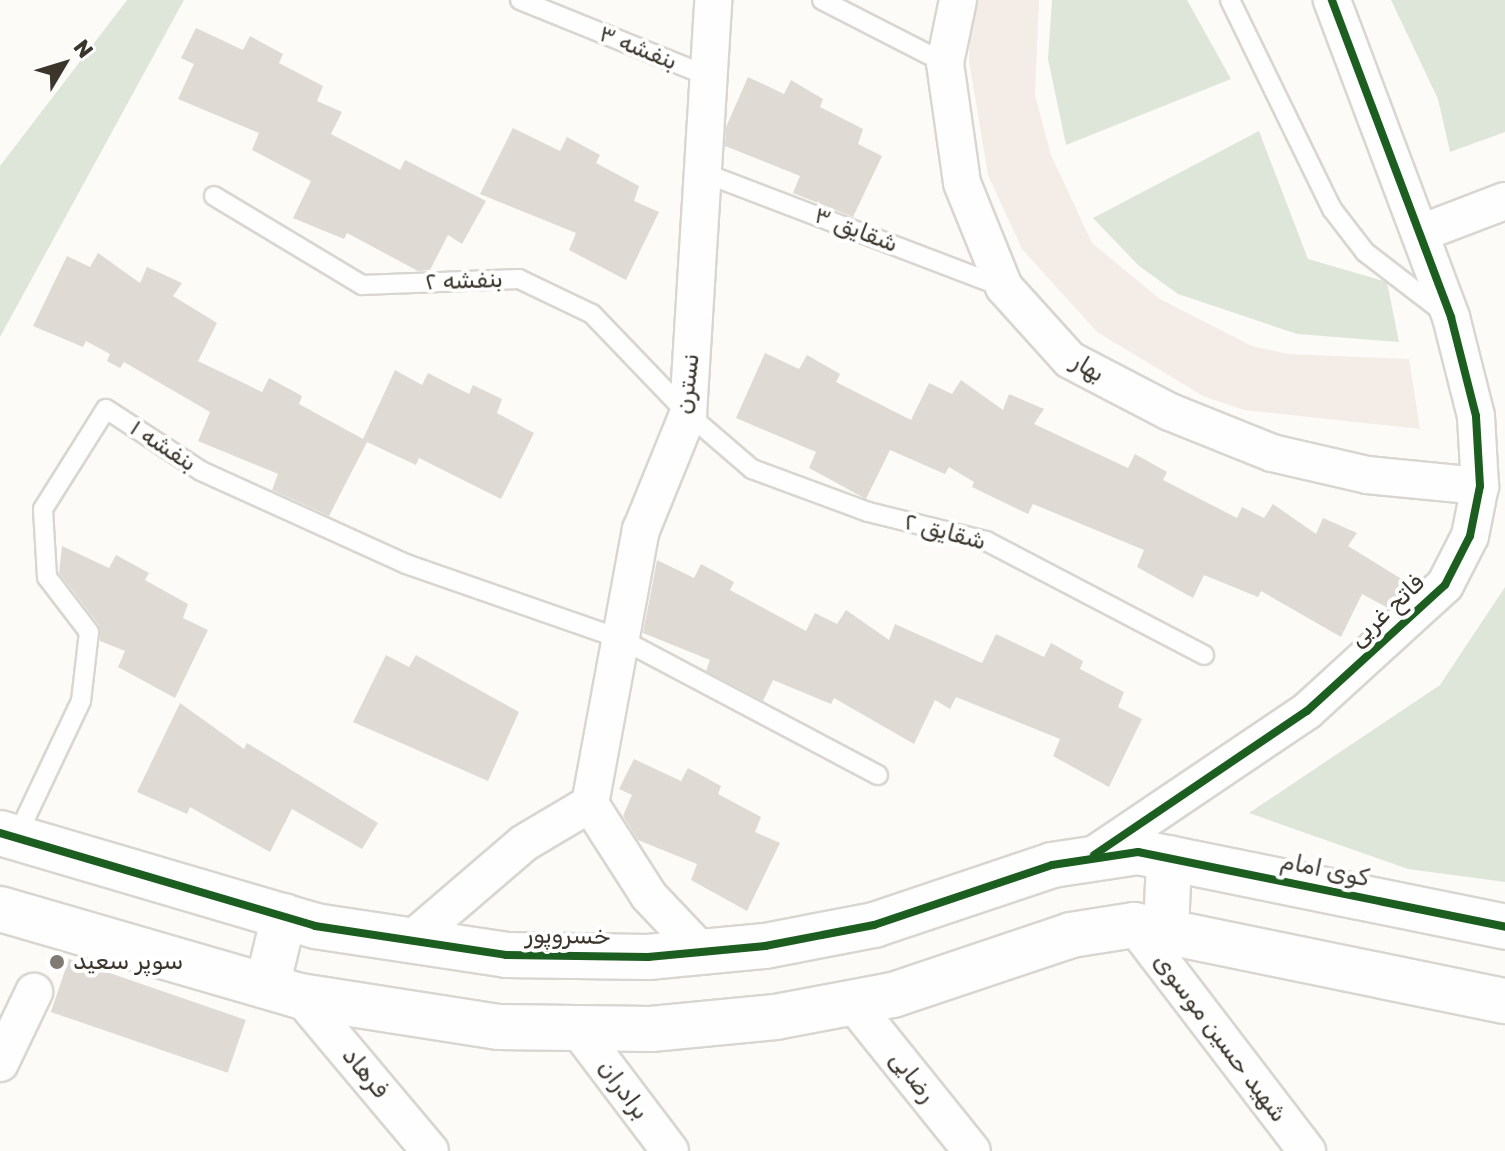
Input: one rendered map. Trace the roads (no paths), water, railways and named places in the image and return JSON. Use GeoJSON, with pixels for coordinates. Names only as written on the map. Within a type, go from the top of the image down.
{"type":"FeatureCollection","features":[{"type":"Feature","properties":{"kind":"street","name":"نسترن"},"geometry":{"type":"LineString","coordinates":[[590,804],[641,530],[688,414],[707,174],[713,0]]}},
{"type":"Feature","properties":{"kind":"street","name":"بهار"},"geometry":{"type":"LineString","coordinates":[[958,0],[945,63],[962,183],[1004,287],[1070,360],[1170,412],[1272,453],[1367,475],[1480,486]]}},
{"type":"Feature","properties":{"kind":"street","name":"فاتح غربی"},"geometry":{"type":"LineString","coordinates":[[1090,857],[1307,711],[1445,585],[1470,536],[1491,438],[1421,233],[1332,0]]}},
{"type":"Feature","properties":{"kind":"street"},"geometry":{"type":"LineString","coordinates":[[1421,233],[1505,201]]}},
{"type":"Feature","properties":{"kind":"street"},"geometry":{"type":"LineString","coordinates":[[411,940],[524,843],[590,804],[649,896],[702,952]]}},
{"type":"Feature","properties":{"kind":"street","name":"خسروپور"},"geometry":{"type":"LineString","coordinates":[[8,836],[284,916],[506,955],[702,952],[874,925],[1090,857],[1153,855]]}},
{"type":"Feature","properties":{"kind":"street"},"geometry":{"type":"LineString","coordinates":[[1150,928],[1153,855]]}},
{"type":"Feature","properties":{"kind":"street","name":"کوی امام"},"geometry":{"type":"LineString","coordinates":[[1153,855],[1505,927]]}},
{"type":"Feature","properties":{"kind":"street"},"geometry":{"type":"LineString","coordinates":[[0,909],[284,991],[499,1027],[667,1028],[852,1002],[893,995],[1071,935],[1150,928],[1505,1001]]}},
{"type":"Feature","properties":{"kind":"street"},"geometry":{"type":"LineString","coordinates":[[284,916],[284,991]]}},
{"type":"Feature","properties":{"kind":"street","name":"شهید حسین موسوی"},"geometry":{"type":"LineString","coordinates":[[1150,928],[1307,1151]]}},
{"type":"Feature","properties":{"kind":"street","name":"فرهاد"},"geometry":{"type":"LineString","coordinates":[[284,991],[430,1151]]}},
{"type":"Feature","properties":{"kind":"street"},"geometry":{"type":"LineString","coordinates":[[0,1063],[34,992]]}},
{"type":"Feature","properties":{"kind":"street","name":"رضایی"},"geometry":{"type":"LineString","coordinates":[[852,1002],[972,1151]]}},
{"type":"Feature","properties":{"kind":"street","name":"برادران"},"geometry":{"type":"LineString","coordinates":[[577,1028],[670,1151]]}},
{"type":"Feature","properties":{"kind":"lane","name":"بنفشه ۳"},"geometry":{"type":"LineString","coordinates":[[520,0],[711,77]]}},
{"type":"Feature","properties":{"kind":"lane"},"geometry":{"type":"LineString","coordinates":[[822,0],[945,63]]}},
{"type":"Feature","properties":{"kind":"lane"},"geometry":{"type":"LineString","coordinates":[[1230,0],[1332,209],[1365,252],[1451,317]]}},
{"type":"Feature","properties":{"kind":"lane","name":"شقایق ۳"},"geometry":{"type":"LineString","coordinates":[[707,174],[1004,287]]}},
{"type":"Feature","properties":{"kind":"lane","name":"بنفشه ۲"},"geometry":{"type":"LineString","coordinates":[[214,196],[362,285],[519,279],[592,314],[688,414]]}},
{"type":"Feature","properties":{"kind":"lane","name":"بنفشه ۱"},"geometry":{"type":"LineString","coordinates":[[8,836],[81,701],[89,632],[47,577],[43,509],[106,409],[201,471],[406,564],[619,638]]}},
{"type":"Feature","properties":{"kind":"lane","name":"شقایق ۲"},"geometry":{"type":"LineString","coordinates":[[688,414],[752,469],[868,512],[986,541],[1204,655]]}},
{"type":"Feature","properties":{"kind":"lane"},"geometry":{"type":"LineString","coordinates":[[619,638],[878,775]]}},
{"type":"Feature","properties":{"kind":"place","name":"سوپر سعید"},"geometry":{"type":"Point","coordinates":[57,962]}}]}
